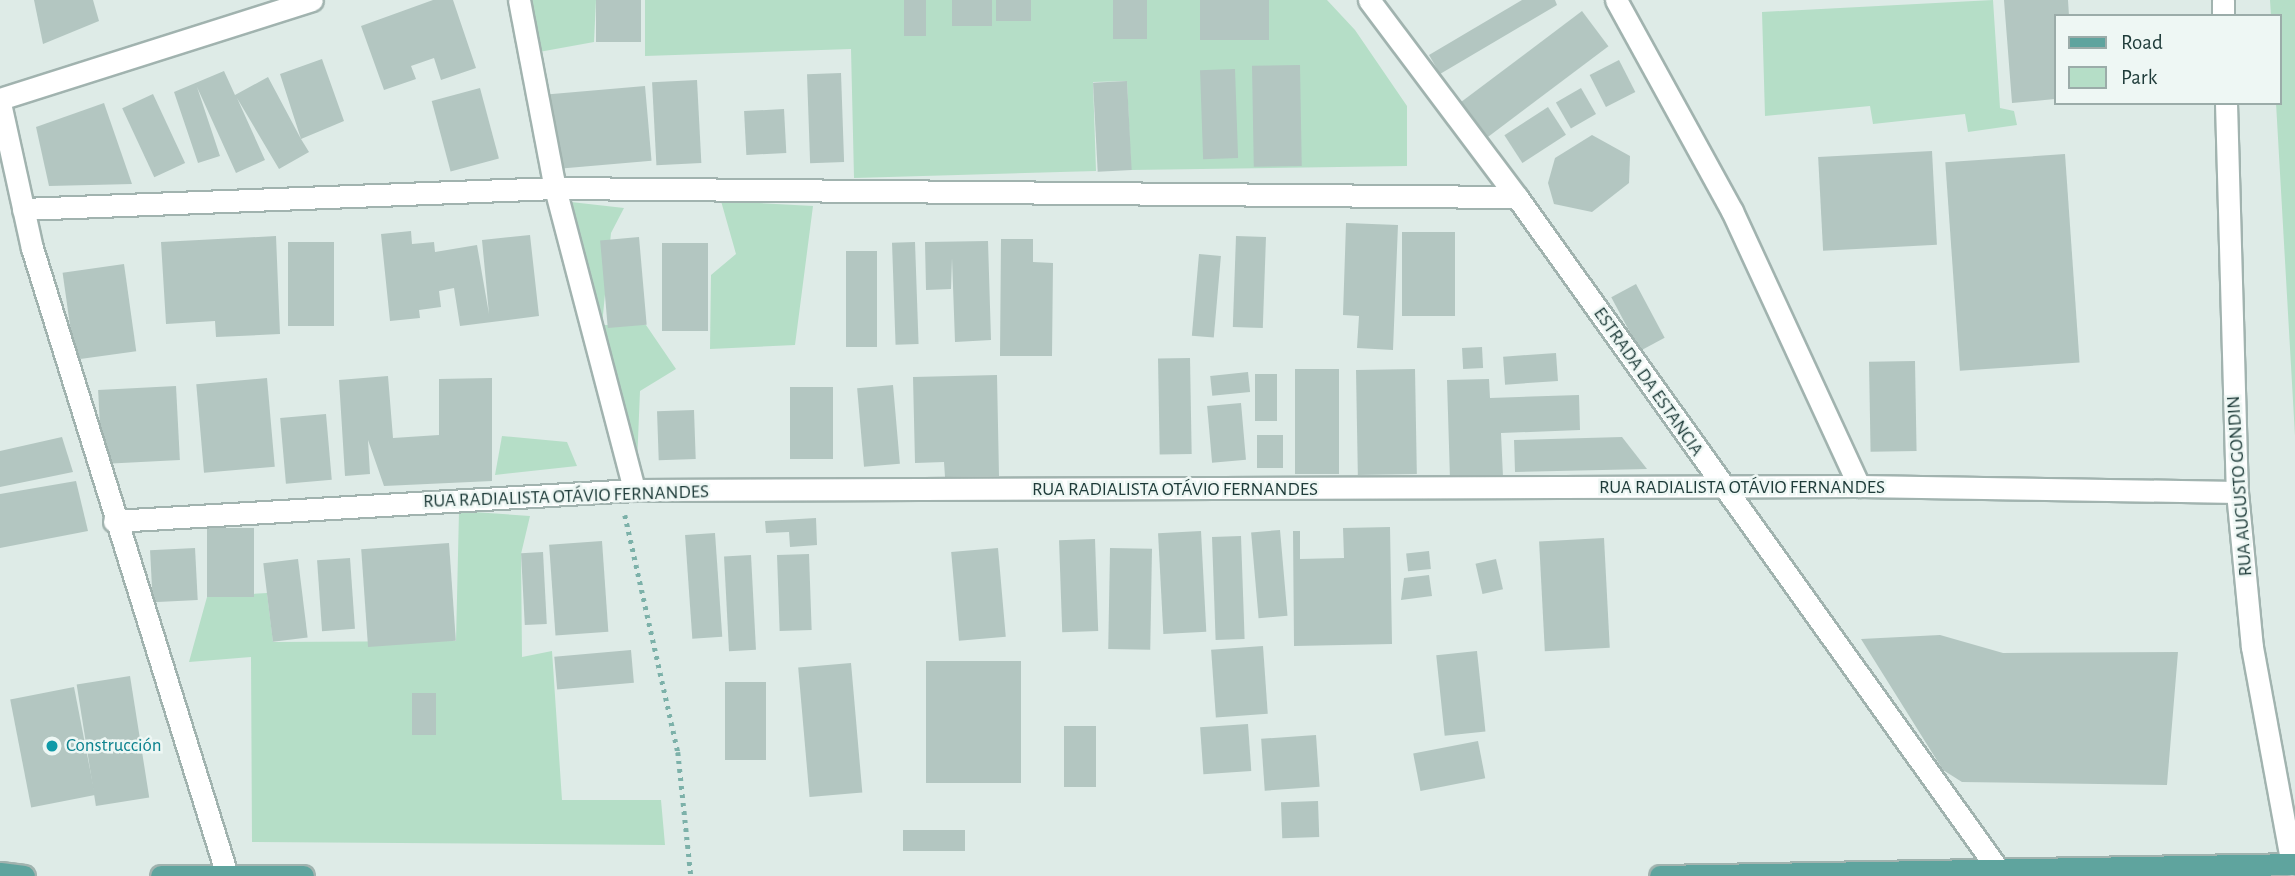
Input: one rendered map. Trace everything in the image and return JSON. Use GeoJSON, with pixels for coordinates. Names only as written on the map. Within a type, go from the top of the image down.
{"type":"FeatureCollection","features":[{"type":"Feature","properties":{"kind":"main road"},"geometry":{"type":"LineString","coordinates":[[1660,876],[1840,876],[2294,868]]}},
{"type":"Feature","properties":{"kind":"main road"},"geometry":{"type":"LineString","coordinates":[[0,873],[24,876]]}},
{"type":"Feature","properties":{"kind":"main road"},"geometry":{"type":"LineString","coordinates":[[161,876],[303,876]]}},
{"type":"Feature","properties":{"kind":"street"},"geometry":{"type":"LineString","coordinates":[[227,875],[114,521],[23,209],[0,101],[312,0]]}},
{"type":"Feature","properties":{"kind":"street"},"geometry":{"type":"LineString","coordinates":[[519,0],[555,188],[627,490]]}},
{"type":"Feature","properties":{"kind":"street","name":"ESTRADA DA ESTANCIA"},"geometry":{"type":"LineString","coordinates":[[1369,0],[1517,197],[2002,873]]}},
{"type":"Feature","properties":{"kind":"street"},"geometry":{"type":"LineString","coordinates":[[1616,0],[1732,211],[1859,486]]}},
{"type":"Feature","properties":{"kind":"street","name":"RUA AUGUSTO GONDIN"},"geometry":{"type":"LineString","coordinates":[[2226,105],[2237,492],[2252,647],[2294,868]]}},
{"type":"Feature","properties":{"kind":"street"},"geometry":{"type":"LineString","coordinates":[[23,209],[555,188],[1517,197]]}},
{"type":"Feature","properties":{"kind":"street","name":"RUA RADIALISTA OTÁVIO FERNANDES"},"geometry":{"type":"LineString","coordinates":[[114,521],[627,490],[1725,489],[1859,486],[2237,492]]}},
{"type":"Feature","properties":{"kind":"path"},"geometry":{"type":"LineString","coordinates":[[627,490],[678,752],[691,876]]}},
{"type":"Feature","properties":{"kind":"green space"},"geometry":{"type":"Polygon","coordinates":[[[529,0],[596,0],[594,42],[539,52],[529,0]]]}},
{"type":"Feature","properties":{"kind":"green space"},"geometry":{"type":"Polygon","coordinates":[[[645,0],[1327,0],[1355,30],[1407,106],[1407,166],[1131,170],[1127,81],[1093,82],[1096,171],[854,178],[851,49],[645,56],[645,0]]]}},
{"type":"Feature","properties":{"kind":"green space"},"geometry":{"type":"Polygon","coordinates":[[[1993,0],[2000,108],[2014,111],[2017,125],[1968,132],[1965,114],[1873,124],[1870,106],[1765,116],[1762,12],[1993,0]]]}},
{"type":"Feature","properties":{"kind":"green space"},"geometry":{"type":"Polygon","coordinates":[[[2270,0],[2295,0],[2295,436],[2276,105],[2281,105],[2281,14],[2271,14],[2270,0]]]}},
{"type":"Feature","properties":{"kind":"green space"},"geometry":{"type":"Polygon","coordinates":[[[721,201],[813,206],[795,345],[710,349],[711,275],[736,254],[721,201]]]}},
{"type":"Feature","properties":{"kind":"green space"},"geometry":{"type":"Polygon","coordinates":[[[571,202],[624,208],[611,233],[602,325],[646,325],[676,369],[640,391],[637,464],[571,202]]]}},
{"type":"Feature","properties":{"kind":"green space"},"geometry":{"type":"Polygon","coordinates":[[[502,436],[567,442],[577,466],[495,475],[502,436]]]}},
{"type":"Feature","properties":{"kind":"green space"},"geometry":{"type":"Polygon","coordinates":[[[459,511],[530,516],[521,554],[522,657],[552,651],[562,800],[661,800],[665,845],[252,842],[251,657],[189,662],[207,597],[267,593],[273,642],[456,641],[459,511]]]}},
{"type":"Feature","properties":{"kind":"building"},"geometry":{"type":"Polygon","coordinates":[[[34,0],[93,0],[99,21],[43,44],[34,0]]]}},
{"type":"Feature","properties":{"kind":"building"},"geometry":{"type":"Polygon","coordinates":[[[433,0],[453,0],[476,68],[441,80],[434,58],[411,66],[416,79],[384,90],[361,26],[433,0]]]}},
{"type":"Feature","properties":{"kind":"building"},"geometry":{"type":"Polygon","coordinates":[[[596,0],[641,0],[641,42],[596,42],[596,0]]]}},
{"type":"Feature","properties":{"kind":"building"},"geometry":{"type":"Polygon","coordinates":[[[904,0],[926,0],[926,36],[904,36],[904,0]]]}},
{"type":"Feature","properties":{"kind":"building"},"geometry":{"type":"Polygon","coordinates":[[[952,0],[992,0],[992,26],[952,26],[952,0]]]}},
{"type":"Feature","properties":{"kind":"building"},"geometry":{"type":"Polygon","coordinates":[[[996,0],[1031,0],[1031,21],[996,21],[996,0]]]}},
{"type":"Feature","properties":{"kind":"building"},"geometry":{"type":"Polygon","coordinates":[[[1113,0],[1147,0],[1147,39],[1113,39],[1113,0]]]}},
{"type":"Feature","properties":{"kind":"building"},"geometry":{"type":"Polygon","coordinates":[[[1200,0],[1269,0],[1269,40],[1200,40],[1200,0]]]}},
{"type":"Feature","properties":{"kind":"building"},"geometry":{"type":"Polygon","coordinates":[[[1522,0],[1555,0],[1557,5],[1440,74],[1429,55],[1522,0]]]}},
{"type":"Feature","properties":{"kind":"building"},"geometry":{"type":"Polygon","coordinates":[[[2004,0],[2068,0],[2069,14],[2054,14],[2054,99],[2012,103],[2004,0]]]}},
{"type":"Feature","properties":{"kind":"building"},"geometry":{"type":"Polygon","coordinates":[[[1582,11],[1608,46],[1488,137],[1461,102],[1582,11]]]}},
{"type":"Feature","properties":{"kind":"building"},"geometry":{"type":"Polygon","coordinates":[[[322,59],[344,121],[301,139],[280,74],[322,59]]]}},
{"type":"Feature","properties":{"kind":"building"},"geometry":{"type":"Polygon","coordinates":[[[1619,60],[1635,92],[1606,107],[1590,75],[1619,60]]]}},
{"type":"Feature","properties":{"kind":"building"},"geometry":{"type":"Polygon","coordinates":[[[1300,65],[1302,166],[1254,167],[1252,66],[1300,65]]]}},
{"type":"Feature","properties":{"kind":"building"},"geometry":{"type":"Polygon","coordinates":[[[1235,69],[1238,158],[1203,159],[1200,70],[1235,69]]]}},
{"type":"Feature","properties":{"kind":"building"},"geometry":{"type":"Polygon","coordinates":[[[224,71],[235,95],[268,77],[309,152],[279,169],[237,98],[265,160],[236,173],[197,87],[220,156],[198,163],[174,92],[224,71]]]}},
{"type":"Feature","properties":{"kind":"building"},"geometry":{"type":"Polygon","coordinates":[[[841,73],[844,162],[810,163],[807,74],[841,73]]]}},
{"type":"Feature","properties":{"kind":"building"},"geometry":{"type":"Polygon","coordinates":[[[697,80],[701,163],[656,165],[652,82],[697,80]]]}},
{"type":"Feature","properties":{"kind":"building"},"geometry":{"type":"Polygon","coordinates":[[[1127,81],[1132,170],[1098,172],[1093,83],[1127,81]]]}},
{"type":"Feature","properties":{"kind":"building"},"geometry":{"type":"Polygon","coordinates":[[[645,86],[652,161],[556,169],[549,94],[645,86]]]}},
{"type":"Feature","properties":{"kind":"building"},"geometry":{"type":"Polygon","coordinates":[[[480,88],[499,159],[451,171],[432,101],[480,88]]]}},
{"type":"Feature","properties":{"kind":"building"},"geometry":{"type":"Polygon","coordinates":[[[1581,88],[1596,114],[1571,128],[1556,102],[1581,88]]]}},
{"type":"Feature","properties":{"kind":"building"},"geometry":{"type":"Polygon","coordinates":[[[153,94],[185,163],[154,177],[122,108],[153,94]]]}},
{"type":"Feature","properties":{"kind":"building"},"geometry":{"type":"Polygon","coordinates":[[[104,103],[132,184],[49,186],[36,127],[104,103]]]}},
{"type":"Feature","properties":{"kind":"building"},"geometry":{"type":"Polygon","coordinates":[[[1548,107],[1566,135],[1522,163],[1504,135],[1548,107]]]}},
{"type":"Feature","properties":{"kind":"building"},"geometry":{"type":"Polygon","coordinates":[[[784,109],[786,153],[746,155],[744,111],[784,109]]]}},
{"type":"Feature","properties":{"kind":"building"},"geometry":{"type":"Polygon","coordinates":[[[1592,135],[1630,156],[1629,183],[1592,212],[1554,204],[1548,183],[1555,158],[1592,135]]]}},
{"type":"Feature","properties":{"kind":"building"},"geometry":{"type":"Polygon","coordinates":[[[1932,151],[1937,245],[1823,251],[1818,157],[1932,151]]]}},
{"type":"Feature","properties":{"kind":"building"},"geometry":{"type":"Polygon","coordinates":[[[2065,154],[2080,362],[1960,371],[1945,162],[2065,154]]]}},
{"type":"Feature","properties":{"kind":"building"},"geometry":{"type":"Polygon","coordinates":[[[1346,223],[1398,225],[1393,350],[1357,348],[1359,316],[1343,315],[1346,223]]]}},
{"type":"Feature","properties":{"kind":"building"},"geometry":{"type":"Polygon","coordinates":[[[411,231],[412,244],[434,242],[435,252],[477,245],[489,314],[482,240],[530,235],[539,316],[460,326],[454,288],[439,291],[441,307],[419,310],[420,318],[390,321],[381,234],[411,231]]]}},
{"type":"Feature","properties":{"kind":"building"},"geometry":{"type":"Polygon","coordinates":[[[1402,232],[1455,232],[1455,316],[1402,316],[1402,232]]]}},
{"type":"Feature","properties":{"kind":"building"},"geometry":{"type":"Polygon","coordinates":[[[276,236],[280,334],[216,337],[215,321],[166,324],[161,242],[276,236]]]}},
{"type":"Feature","properties":{"kind":"building"},"geometry":{"type":"Polygon","coordinates":[[[1236,236],[1266,237],[1263,328],[1233,327],[1236,236]]]}},
{"type":"Feature","properties":{"kind":"building"},"geometry":{"type":"Polygon","coordinates":[[[639,237],[647,325],[608,328],[600,240],[639,237]]]}},
{"type":"Feature","properties":{"kind":"building"},"geometry":{"type":"Polygon","coordinates":[[[1001,239],[1033,239],[1033,262],[1053,263],[1052,356],[1000,356],[1001,239]]]}},
{"type":"Feature","properties":{"kind":"building"},"geometry":{"type":"Polygon","coordinates":[[[988,241],[991,340],[955,342],[952,258],[951,289],[926,290],[925,242],[988,241]]]}},
{"type":"Feature","properties":{"kind":"building"},"geometry":{"type":"Polygon","coordinates":[[[288,242],[334,242],[334,326],[288,326],[288,242]]]}},
{"type":"Feature","properties":{"kind":"building"},"geometry":{"type":"Polygon","coordinates":[[[915,242],[919,344],[896,345],[892,243],[915,242]]]}},
{"type":"Feature","properties":{"kind":"building"},"geometry":{"type":"Polygon","coordinates":[[[662,243],[708,243],[708,331],[662,331],[662,243]]]}},
{"type":"Feature","properties":{"kind":"building"},"geometry":{"type":"Polygon","coordinates":[[[846,251],[877,251],[877,347],[846,347],[846,251]]]}},
{"type":"Feature","properties":{"kind":"building"},"geometry":{"type":"Polygon","coordinates":[[[1199,254],[1221,256],[1214,338],[1192,336],[1199,254]]]}},
{"type":"Feature","properties":{"kind":"building"},"geometry":{"type":"Polygon","coordinates":[[[124,264],[136,351],[75,360],[63,273],[124,264]]]}},
{"type":"Feature","properties":{"kind":"building"},"geometry":{"type":"Polygon","coordinates":[[[1636,284],[1665,338],[1640,351],[1611,297],[1636,284]]]}},
{"type":"Feature","properties":{"kind":"building"},"geometry":{"type":"Polygon","coordinates":[[[1482,347],[1483,368],[1463,369],[1462,348],[1482,347]]]}},
{"type":"Feature","properties":{"kind":"building"},"geometry":{"type":"Polygon","coordinates":[[[1556,353],[1558,381],[1505,385],[1503,357],[1556,353]]]}},
{"type":"Feature","properties":{"kind":"building"},"geometry":{"type":"Polygon","coordinates":[[[1190,358],[1192,454],[1160,455],[1158,359],[1190,358]]]}},
{"type":"Feature","properties":{"kind":"building"},"geometry":{"type":"Polygon","coordinates":[[[1915,361],[1917,451],[1871,452],[1869,362],[1915,361]]]}},
{"type":"Feature","properties":{"kind":"building"},"geometry":{"type":"Polygon","coordinates":[[[1295,369],[1339,369],[1339,474],[1295,474],[1295,369]]]}},
{"type":"Feature","properties":{"kind":"building"},"geometry":{"type":"Polygon","coordinates":[[[1415,369],[1417,474],[1358,475],[1356,370],[1415,369]]]}},
{"type":"Feature","properties":{"kind":"building"},"geometry":{"type":"Polygon","coordinates":[[[1248,372],[1250,392],[1212,396],[1210,376],[1248,372]]]}},
{"type":"Feature","properties":{"kind":"building"},"geometry":{"type":"Polygon","coordinates":[[[1255,374],[1277,374],[1277,421],[1255,421],[1255,374]]]}},
{"type":"Feature","properties":{"kind":"building"},"geometry":{"type":"Polygon","coordinates":[[[997,375],[999,476],[945,477],[944,462],[915,463],[913,377],[997,375]]]}},
{"type":"Feature","properties":{"kind":"building"},"geometry":{"type":"Polygon","coordinates":[[[388,376],[393,438],[439,435],[439,379],[492,378],[492,481],[384,486],[368,440],[370,474],[345,476],[339,380],[388,376]]]}},
{"type":"Feature","properties":{"kind":"building"},"geometry":{"type":"Polygon","coordinates":[[[267,378],[275,467],[204,473],[196,384],[267,378]]]}},
{"type":"Feature","properties":{"kind":"building"},"geometry":{"type":"Polygon","coordinates":[[[1489,379],[1490,398],[1579,395],[1580,430],[1501,433],[1503,477],[1450,480],[1447,380],[1489,379]]]}},
{"type":"Feature","properties":{"kind":"building"},"geometry":{"type":"Polygon","coordinates":[[[893,385],[900,464],[864,467],[857,388],[893,385]]]}},
{"type":"Feature","properties":{"kind":"building"},"geometry":{"type":"Polygon","coordinates":[[[176,386],[180,460],[102,464],[98,390],[176,386]]]}},
{"type":"Feature","properties":{"kind":"building"},"geometry":{"type":"Polygon","coordinates":[[[790,387],[833,387],[833,459],[790,459],[790,387]]]}},
{"type":"Feature","properties":{"kind":"building"},"geometry":{"type":"Polygon","coordinates":[[[1241,403],[1246,460],[1212,463],[1207,406],[1241,403]]]}},
{"type":"Feature","properties":{"kind":"building"},"geometry":{"type":"Polygon","coordinates":[[[694,410],[696,459],[659,460],[657,411],[694,410]]]}},
{"type":"Feature","properties":{"kind":"building"},"geometry":{"type":"Polygon","coordinates":[[[326,414],[332,480],[286,484],[280,418],[326,414]]]}},
{"type":"Feature","properties":{"kind":"building"},"geometry":{"type":"Polygon","coordinates":[[[1257,435],[1283,435],[1283,468],[1257,468],[1257,435]]]}},
{"type":"Feature","properties":{"kind":"building"},"geometry":{"type":"Polygon","coordinates":[[[62,437],[73,472],[0,487],[0,451],[62,437]]]}},
{"type":"Feature","properties":{"kind":"building"},"geometry":{"type":"Polygon","coordinates":[[[1622,437],[1647,469],[1515,472],[1514,440],[1622,437]]]}},
{"type":"Feature","properties":{"kind":"building"},"geometry":{"type":"Polygon","coordinates":[[[76,481],[88,531],[0,548],[0,494],[76,481]]]}},
{"type":"Feature","properties":{"kind":"building"},"geometry":{"type":"Polygon","coordinates":[[[816,518],[817,545],[790,547],[789,532],[766,533],[765,521],[816,518]]]}},
{"type":"Feature","properties":{"kind":"building"},"geometry":{"type":"Polygon","coordinates":[[[1390,527],[1392,644],[1294,646],[1293,531],[1300,531],[1300,559],[1344,558],[1343,528],[1390,527]]]}},
{"type":"Feature","properties":{"kind":"building"},"geometry":{"type":"Polygon","coordinates":[[[207,528],[254,528],[254,597],[207,597],[207,528]]]}},
{"type":"Feature","properties":{"kind":"building"},"geometry":{"type":"Polygon","coordinates":[[[1280,530],[1287,616],[1259,618],[1251,533],[1280,530]]]}},
{"type":"Feature","properties":{"kind":"building"},"geometry":{"type":"Polygon","coordinates":[[[1201,531],[1206,632],[1163,634],[1158,533],[1201,531]]]}},
{"type":"Feature","properties":{"kind":"building"},"geometry":{"type":"Polygon","coordinates":[[[715,533],[722,637],[692,639],[685,535],[715,533]]]}},
{"type":"Feature","properties":{"kind":"building"},"geometry":{"type":"Polygon","coordinates":[[[1241,536],[1245,639],[1216,640],[1212,537],[1241,536]]]}},
{"type":"Feature","properties":{"kind":"building"},"geometry":{"type":"Polygon","coordinates":[[[1604,538],[1610,648],[1545,651],[1539,541],[1604,538]]]}},
{"type":"Feature","properties":{"kind":"building"},"geometry":{"type":"Polygon","coordinates":[[[1095,539],[1098,631],[1062,632],[1059,540],[1095,539]]]}},
{"type":"Feature","properties":{"kind":"building"},"geometry":{"type":"Polygon","coordinates":[[[602,541],[608,632],[555,635],[549,545],[602,541]]]}},
{"type":"Feature","properties":{"kind":"building"},"geometry":{"type":"Polygon","coordinates":[[[449,543],[456,641],[368,647],[361,549],[449,543]]]}},
{"type":"Feature","properties":{"kind":"building"},"geometry":{"type":"Polygon","coordinates":[[[195,548],[198,600],[153,602],[150,550],[195,548]]]}},
{"type":"Feature","properties":{"kind":"building"},"geometry":{"type":"Polygon","coordinates":[[[998,548],[1006,637],[959,641],[951,552],[998,548]]]}},
{"type":"Feature","properties":{"kind":"building"},"geometry":{"type":"Polygon","coordinates":[[[1110,548],[1152,549],[1150,650],[1108,649],[1110,548]]]}},
{"type":"Feature","properties":{"kind":"building"},"geometry":{"type":"Polygon","coordinates":[[[1429,551],[1431,569],[1408,571],[1406,553],[1429,551]]]}},
{"type":"Feature","properties":{"kind":"building"},"geometry":{"type":"Polygon","coordinates":[[[543,552],[547,624],[525,625],[521,553],[543,552]]]}},
{"type":"Feature","properties":{"kind":"building"},"geometry":{"type":"Polygon","coordinates":[[[809,554],[812,630],[780,631],[777,555],[809,554]]]}},
{"type":"Feature","properties":{"kind":"building"},"geometry":{"type":"Polygon","coordinates":[[[751,555],[756,650],[729,651],[724,556],[751,555]]]}},
{"type":"Feature","properties":{"kind":"building"},"geometry":{"type":"Polygon","coordinates":[[[350,558],[355,629],[322,631],[317,560],[350,558]]]}},
{"type":"Feature","properties":{"kind":"building"},"geometry":{"type":"Polygon","coordinates":[[[298,559],[308,637],[273,642],[263,563],[298,559]]]}},
{"type":"Feature","properties":{"kind":"building"},"geometry":{"type":"Polygon","coordinates":[[[1496,559],[1503,589],[1483,594],[1476,564],[1496,559]]]}},
{"type":"Feature","properties":{"kind":"building"},"geometry":{"type":"Polygon","coordinates":[[[1429,575],[1432,596],[1401,600],[1404,578],[1429,575]]]}},
{"type":"Feature","properties":{"kind":"building"},"geometry":{"type":"Polygon","coordinates":[[[1940,635],[2003,653],[2178,652],[2167,785],[1962,782],[1943,770],[1861,639],[1940,635]]]}},
{"type":"Feature","properties":{"kind":"building"},"geometry":{"type":"Polygon","coordinates":[[[1263,646],[1268,714],[1216,717],[1211,650],[1263,646]]]}},
{"type":"Feature","properties":{"kind":"building"},"geometry":{"type":"Polygon","coordinates":[[[631,650],[634,683],[557,690],[554,657],[631,650]]]}},
{"type":"Feature","properties":{"kind":"building"},"geometry":{"type":"Polygon","coordinates":[[[1477,651],[1485,732],[1445,736],[1436,655],[1477,651]]]}},
{"type":"Feature","properties":{"kind":"building"},"geometry":{"type":"Polygon","coordinates":[[[926,661],[1021,661],[1021,783],[926,783],[926,661]]]}},
{"type":"Feature","properties":{"kind":"building"},"geometry":{"type":"Polygon","coordinates":[[[851,663],[862,793],[810,797],[798,668],[851,663]]]}},
{"type":"Feature","properties":{"kind":"building","name":"Construcción"},"geometry":{"type":"Polygon","coordinates":[[[130,676],[149,797],[96,806],[77,684],[130,676]]]}},
{"type":"Feature","properties":{"kind":"building"},"geometry":{"type":"Polygon","coordinates":[[[725,682],[766,682],[766,760],[725,760],[725,682]]]}},
{"type":"Feature","properties":{"kind":"building","name":"Construcción"},"geometry":{"type":"Polygon","coordinates":[[[74,687],[95,795],[31,807],[10,699],[74,687]]]}},
{"type":"Feature","properties":{"kind":"building"},"geometry":{"type":"Polygon","coordinates":[[[412,693],[436,693],[436,735],[412,735],[412,693]]]}},
{"type":"Feature","properties":{"kind":"building"},"geometry":{"type":"Polygon","coordinates":[[[1248,724],[1251,771],[1203,774],[1200,727],[1248,724]]]}},
{"type":"Feature","properties":{"kind":"building"},"geometry":{"type":"Polygon","coordinates":[[[1064,726],[1096,726],[1096,787],[1064,787],[1064,726]]]}},
{"type":"Feature","properties":{"kind":"building"},"geometry":{"type":"Polygon","coordinates":[[[1316,735],[1320,787],[1265,791],[1261,739],[1316,735]]]}},
{"type":"Feature","properties":{"kind":"building"},"geometry":{"type":"Polygon","coordinates":[[[1478,741],[1485,778],[1420,791],[1413,754],[1478,741]]]}},
{"type":"Feature","properties":{"kind":"building"},"geometry":{"type":"Polygon","coordinates":[[[1318,801],[1319,837],[1282,838],[1281,802],[1318,801]]]}},
{"type":"Feature","properties":{"kind":"building"},"geometry":{"type":"Polygon","coordinates":[[[903,830],[965,830],[965,851],[903,851],[903,830]]]}},
{"type":"Feature","properties":{"kind":"place","name":"Construcción"},"geometry":{"type":"Point","coordinates":[52,746]}}]}
